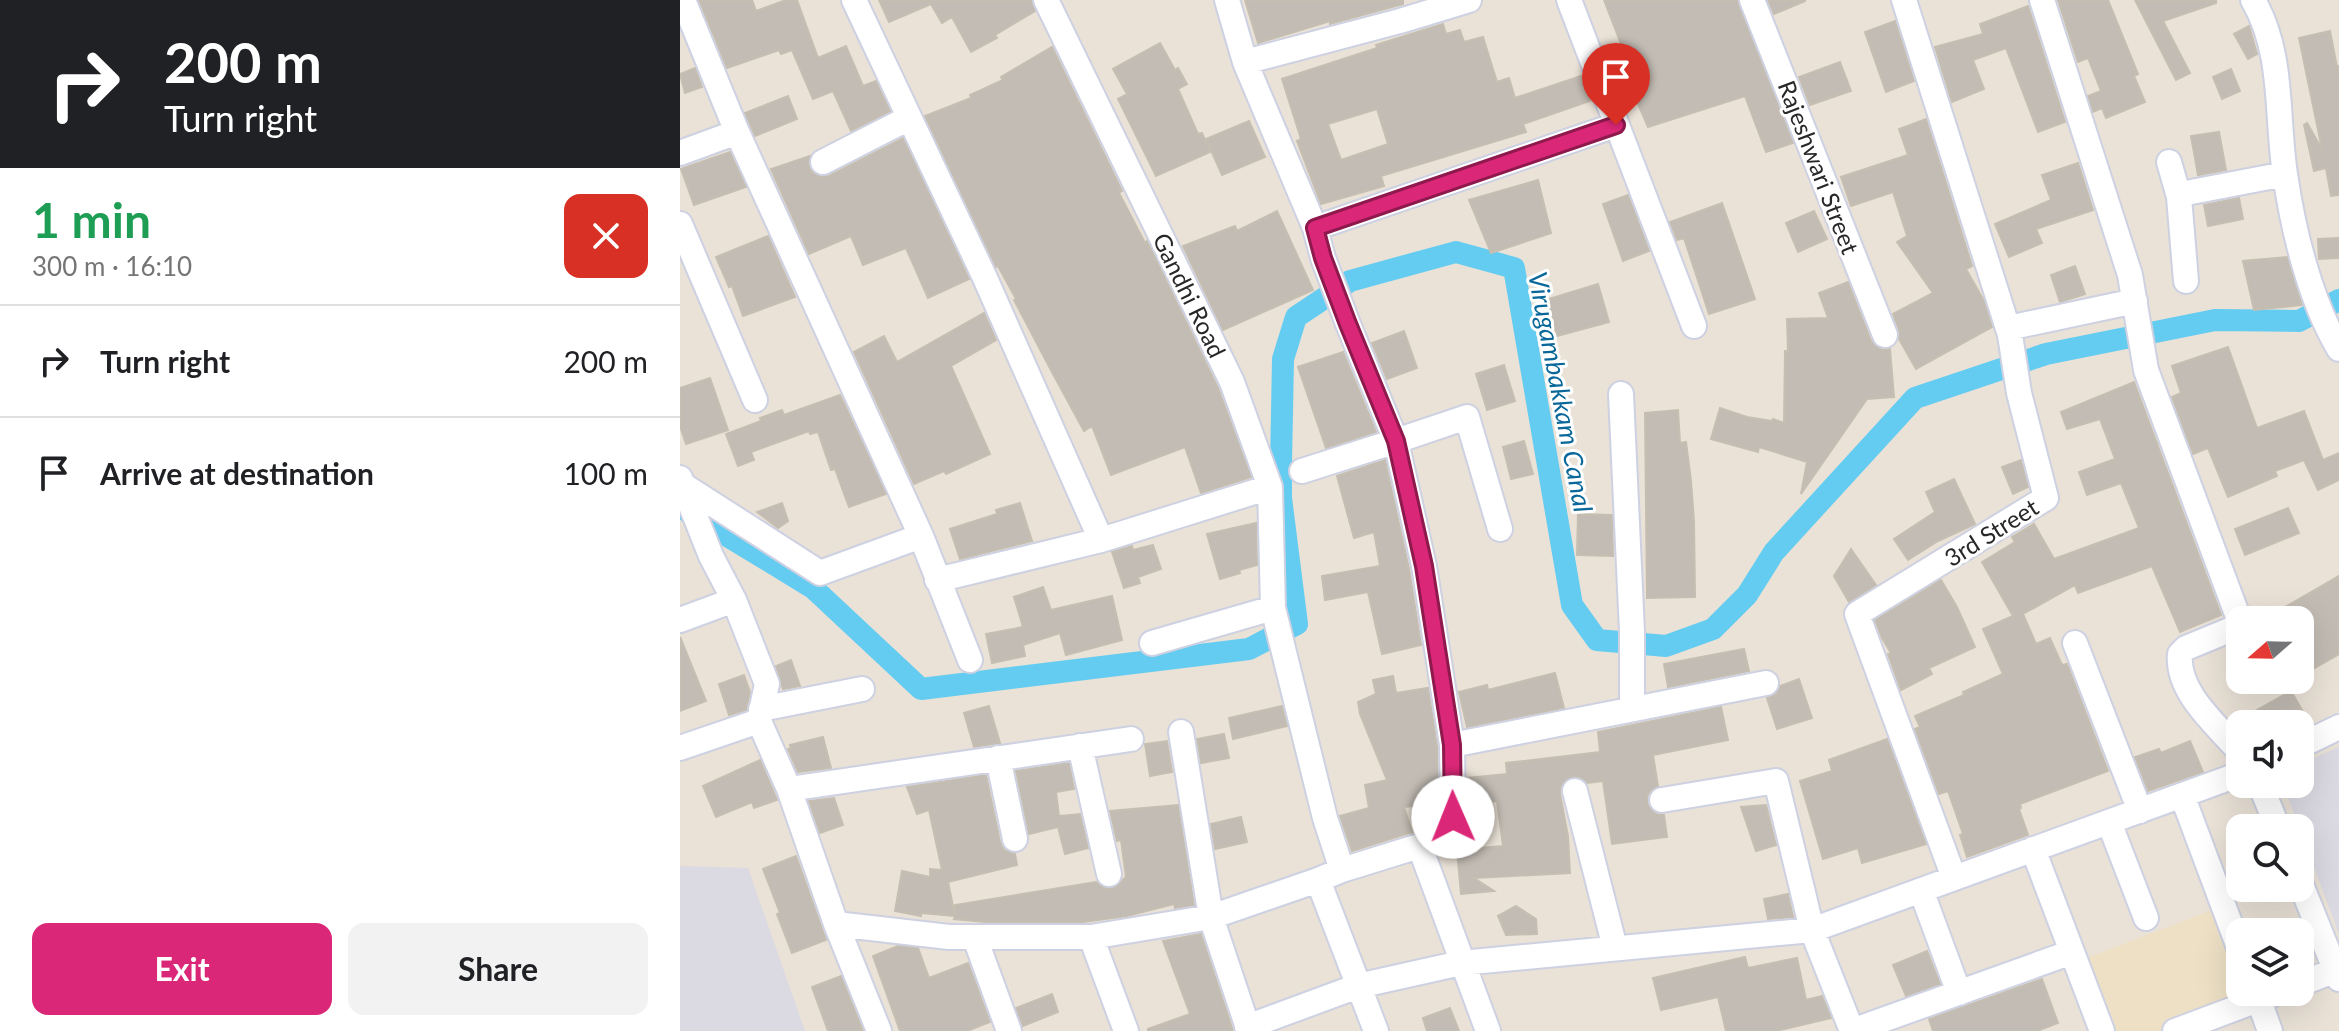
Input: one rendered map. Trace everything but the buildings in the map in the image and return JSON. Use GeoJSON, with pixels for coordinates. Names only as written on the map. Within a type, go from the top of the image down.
{"type":"FeatureCollection","features":[{"type":"Feature","properties":{"kind":"street"},"geometry":{"type":"LineString","coordinates":[[683,0],[737,132],[921,536],[970,660]]}},
{"type":"Feature","properties":{"kind":"street"},"geometry":{"type":"LineString","coordinates":[[854,0],[985,278],[1101,540]]}},
{"type":"Feature","properties":{"kind":"street","name":"Gandhi Road"},"geometry":{"type":"LineString","coordinates":[[1046,0],[1232,382],[1270,487],[1273,608],[1325,818],[1342,870]]}},
{"type":"Feature","properties":{"kind":"street"},"geometry":{"type":"LineString","coordinates":[[836,924],[949,937],[1091,937],[1211,917],[1342,870],[1448,837],[1453,817],[1452,745],[1424,566],[1396,441],[1348,324],[1315,228],[1245,62],[1227,0]]}},
{"type":"Feature","properties":{"kind":"street"},"geometry":{"type":"LineString","coordinates":[[1245,62],[1398,10],[1469,0]]}},
{"type":"Feature","properties":{"kind":"street"},"geometry":{"type":"LineString","coordinates":[[1569,0],[1694,326]]}},
{"type":"Feature","properties":{"kind":"street","name":"Rajeshwari Street"},"geometry":{"type":"LineString","coordinates":[[1752,0],[1885,335]]}},
{"type":"Feature","properties":{"kind":"street","name":"3rd Street"},"geometry":{"type":"LineString","coordinates":[[1904,0],[2009,331],[2019,393],[2046,498],[1857,614],[1954,878]]}},
{"type":"Feature","properties":{"kind":"street"},"geometry":{"type":"LineString","coordinates":[[2042,0],[2130,275],[2146,370],[2237,614],[2238,623],[2232,629],[2186,648],[2180,654],[2181,673],[2194,697],[2226,735]]}},
{"type":"Feature","properties":{"kind":"street"},"geometry":{"type":"LineString","coordinates":[[2253,0],[2269,33],[2274,53],[2285,174],[2310,285],[2337,346]]}},
{"type":"Feature","properties":{"kind":"street"},"geometry":{"type":"LineString","coordinates":[[823,162],[909,118]]}},
{"type":"Feature","properties":{"kind":"street"},"geometry":{"type":"LineString","coordinates":[[1315,228],[1616,125]]}},
{"type":"Feature","properties":{"kind":"street"},"geometry":{"type":"LineString","coordinates":[[680,153],[737,132]]}},
{"type":"Feature","properties":{"kind":"street"},"geometry":{"type":"LineString","coordinates":[[2169,162],[2179,197],[2186,281]]}},
{"type":"Feature","properties":{"kind":"street"},"geometry":{"type":"LineString","coordinates":[[2179,197],[2186,193],[2285,174]]}},
{"type":"Feature","properties":{"kind":"street"},"geometry":{"type":"LineString","coordinates":[[680,224],[755,400]]}},
{"type":"Feature","properties":{"kind":"street"},"geometry":{"type":"LineString","coordinates":[[2009,331],[2136,308]]}},
{"type":"Feature","properties":{"kind":"street"},"geometry":{"type":"LineString","coordinates":[[1621,394],[1632,632],[1632,709]]}},
{"type":"Feature","properties":{"kind":"street"},"geometry":{"type":"LineString","coordinates":[[1302,471],[1467,417],[1500,529]]}},
{"type":"Feature","properties":{"kind":"street"},"geometry":{"type":"LineString","coordinates":[[681,482],[820,573],[921,536]]}},
{"type":"Feature","properties":{"kind":"street"},"geometry":{"type":"LineString","coordinates":[[681,482],[711,556],[734,600],[767,684],[760,715],[836,924],[879,1031]]}},
{"type":"Feature","properties":{"kind":"street"},"geometry":{"type":"LineString","coordinates":[[937,580],[1101,540],[1270,487]]}},
{"type":"Feature","properties":{"kind":"street"},"geometry":{"type":"LineString","coordinates":[[680,620],[734,600]]}},
{"type":"Feature","properties":{"kind":"street"},"geometry":{"type":"LineString","coordinates":[[1152,643],[1273,608]]}},
{"type":"Feature","properties":{"kind":"street"},"geometry":{"type":"LineString","coordinates":[[2075,643],[2140,811]]}},
{"type":"Feature","properties":{"kind":"street"},"geometry":{"type":"LineString","coordinates":[[1452,745],[1766,683]]}},
{"type":"Feature","properties":{"kind":"street"},"geometry":{"type":"LineString","coordinates":[[680,748],[760,715],[862,689]]}},
{"type":"Feature","properties":{"kind":"street"},"geometry":{"type":"LineString","coordinates":[[2314,739],[2339,727]]}},
{"type":"Feature","properties":{"kind":"street"},"geometry":{"type":"LineString","coordinates":[[1181,732],[1211,917],[1248,1029],[1358,986],[1461,963],[1812,930],[2226,779]]}},
{"type":"Feature","properties":{"kind":"street"},"geometry":{"type":"LineString","coordinates":[[789,789],[1131,739]]}},
{"type":"Feature","properties":{"kind":"street"},"geometry":{"type":"LineString","coordinates":[[1080,746],[1109,874]]}},
{"type":"Feature","properties":{"kind":"street"},"geometry":{"type":"LineString","coordinates":[[998,758],[1015,839]]}},
{"type":"Feature","properties":{"kind":"street"},"geometry":{"type":"LineString","coordinates":[[1662,800],[1776,781],[1812,930],[1852,1031],[2072,952]]}},
{"type":"Feature","properties":{"kind":"street"},"geometry":{"type":"LineString","coordinates":[[1575,791],[1615,948]]}},
{"type":"Feature","properties":{"kind":"street"},"geometry":{"type":"LineString","coordinates":[[2182,795],[2228,918]]}},
{"type":"Feature","properties":{"kind":"street"},"geometry":{"type":"LineString","coordinates":[[2109,822],[2146,918]]}},
{"type":"Feature","properties":{"kind":"street"},"geometry":{"type":"LineString","coordinates":[[1420,847],[1488,1031]]}},
{"type":"Feature","properties":{"kind":"street"},"geometry":{"type":"LineString","coordinates":[[2033,849],[2102,1031]]}},
{"type":"Feature","properties":{"kind":"street"},"geometry":{"type":"LineString","coordinates":[[1318,880],[1376,1031]]}},
{"type":"Feature","properties":{"kind":"street"},"geometry":{"type":"LineString","coordinates":[[1921,890],[1959,993]]}},
{"type":"Feature","properties":{"kind":"street"},"geometry":{"type":"LineString","coordinates":[[2308,902],[2337,975],[2314,981]]}},
{"type":"Feature","properties":{"kind":"street"},"geometry":{"type":"LineString","coordinates":[[1091,937],[1126,1031]]}},
{"type":"Feature","properties":{"kind":"street"},"geometry":{"type":"LineString","coordinates":[[975,938],[1009,1031]]}},
{"type":"Feature","properties":{"kind":"street"},"geometry":{"type":"LineString","coordinates":[[2190,1028],[2239,1006]]}},
{"type":"Feature","properties":{"kind":"street"},"geometry":{"type":"LineString","coordinates":[[2266,1006],[2270,1031]]}},
{"type":"Feature","properties":{"kind":"shaded area"},"geometry":{"type":"Polygon","coordinates":[[[2339,747],[2339,934],[2314,867],[2314,814],[2294,814],[2288,798],[2314,798],[2314,758],[2339,747]]]}},
{"type":"Feature","properties":{"kind":"shaded area"},"geometry":{"type":"Polygon","coordinates":[[[680,866],[748,868],[805,1031],[680,1031],[680,866]]]}},
{"type":"Feature","properties":{"kind":"shaded area"},"geometry":{"type":"Polygon","coordinates":[[[2212,910],[2226,948],[2226,1006],[2230,1006],[2163,1031],[2109,1031],[2082,960],[2212,910]]]}},
{"type":"Feature","properties":{"kind":"waterway","name":"Virugambakkam Canal"},"geometry":{"type":"LineString","coordinates":[[688,512],[813,588],[921,689],[1249,649],[1297,624],[1281,498],[1283,359],[1296,317],[1350,281],[1456,252],[1514,268],[1572,605],[1597,640],[1666,646],[1713,629],[1747,595],[1774,552],[1915,398],[2046,354],[2215,320],[2299,321],[2339,300]]}},
{"type":"Feature","properties":{"kind":"route"},"geometry":{"type":"LineString","coordinates":[[1453,817],[1452,745],[1424,566],[1396,441],[1348,324],[1315,228],[1616,125]]}}]}
